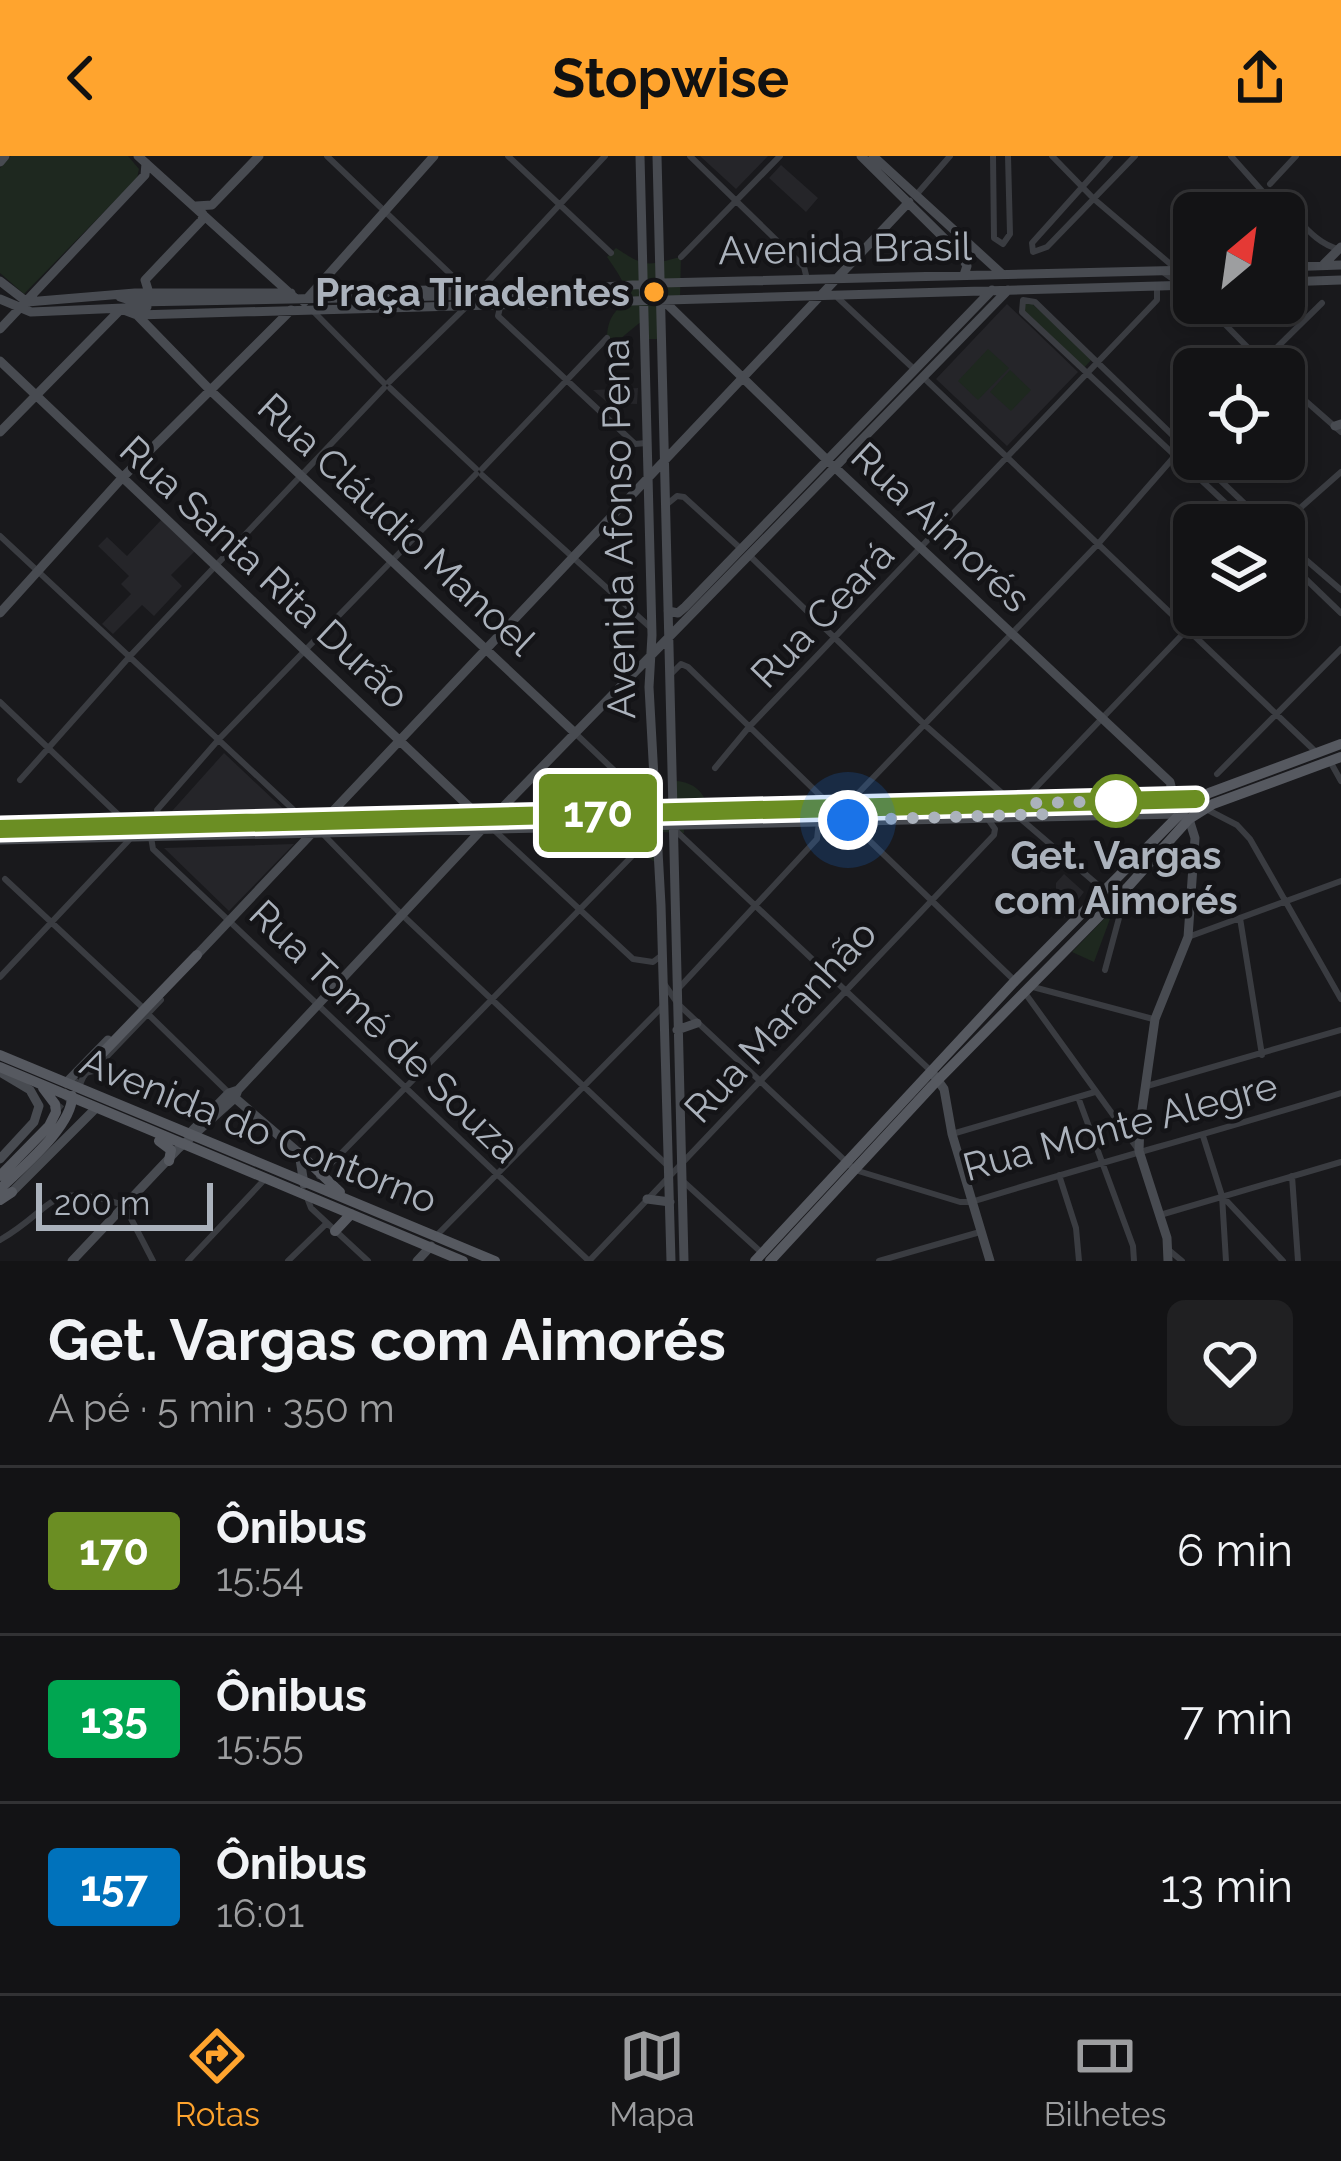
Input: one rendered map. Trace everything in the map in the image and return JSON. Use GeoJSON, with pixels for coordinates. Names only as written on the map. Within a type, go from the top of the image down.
{"type":"FeatureCollection","features":[{"type":"Feature","properties":{"kind":"main road"},"geometry":{"type":"LineString","coordinates":[[1023,986],[1105,891],[1199,804],[1242,780],[1341,744]]}},
{"type":"Feature","properties":{"kind":"main road"},"geometry":{"type":"LineString","coordinates":[[1199,804],[1218,802],[1337,758]]}},
{"type":"Feature","properties":{"kind":"main road"},"geometry":{"type":"LineString","coordinates":[[762,1258],[935,1075],[1111,905],[1184,817]]}},
{"type":"Feature","properties":{"kind":"main road"},"geometry":{"type":"LineString","coordinates":[[85,1068],[197,955]]}},
{"type":"Feature","properties":{"kind":"main road","name":"Avenida do Contorno"},"geometry":{"type":"LineString","coordinates":[[0,1055],[355,1211],[495,1261]]}},
{"type":"Feature","properties":{"kind":"main road","name":"Avenida do Contorno"},"geometry":{"type":"LineString","coordinates":[[0,1070],[41,1085],[69,1088],[96,1108],[147,1132]]}},
{"type":"Feature","properties":{"kind":"main road"},"geometry":{"type":"LineString","coordinates":[[0,1172],[55,1119],[56,1104],[41,1085]]}},
{"type":"Feature","properties":{"kind":"main road"},"geometry":{"type":"LineString","coordinates":[[0,1202],[65,1122],[69,1088]]}},
{"type":"Feature","properties":{"kind":"main road"},"geometry":{"type":"LineString","coordinates":[[0,1172],[48,1118]]}},
{"type":"Feature","properties":{"kind":"main road"},"geometry":{"type":"LineString","coordinates":[[147,1132],[189,1139]]}},
{"type":"Feature","properties":{"kind":"main road"},"geometry":{"type":"LineString","coordinates":[[147,1132],[171,1150],[169,1161]]}},
{"type":"Feature","properties":{"kind":"main road","name":"Avenida do Contorno"},"geometry":{"type":"LineString","coordinates":[[189,1139],[266,1179],[305,1189]]}},
{"type":"Feature","properties":{"kind":"main road"},"geometry":{"type":"LineString","coordinates":[[299,1154],[355,1211],[331,1227]]}},
{"type":"Feature","properties":{"kind":"main road","name":"Avenida do Contorno"},"geometry":{"type":"LineString","coordinates":[[434,1241],[463,1261]]}},
{"type":"Feature","properties":{"kind":"street"},"geometry":{"type":"LineString","coordinates":[[148,293],[145,280],[260,156]]}},
{"type":"Feature","properties":{"kind":"street"},"geometry":{"type":"LineString","coordinates":[[327,156],[453,284]]}},
{"type":"Feature","properties":{"kind":"street"},"geometry":{"type":"LineString","coordinates":[[0,613],[122,478],[324,278],[434,156]]}},
{"type":"Feature","properties":{"kind":"street"},"geometry":{"type":"LineString","coordinates":[[508,156],[611,253]]}},
{"type":"Feature","properties":{"kind":"street"},"geometry":{"type":"LineString","coordinates":[[20,780],[130,656],[387,385],[485,295],[605,156]]}},
{"type":"Feature","properties":{"kind":"street","name":"Avenida Afonso Pena"},"geometry":{"type":"LineString","coordinates":[[640,156],[644,298],[640,444],[647,477],[649,686],[674,1166],[681,1180],[674,1200],[671,1261]]}},
{"type":"Feature","properties":{"kind":"street","name":"Avenida Afonso Pena"},"geometry":{"type":"LineString","coordinates":[[657,156],[670,444],[664,459],[678,1004],[674,1166],[669,1179],[684,1261]]}},
{"type":"Feature","properties":{"kind":"street"},"geometry":{"type":"LineString","coordinates":[[690,156],[804,267],[807,279]]}},
{"type":"Feature","properties":{"kind":"street"},"geometry":{"type":"LineString","coordinates":[[681,257],[780,156]]}},
{"type":"Feature","properties":{"kind":"street"},"geometry":{"type":"LineString","coordinates":[[861,156],[1002,274],[1008,290],[919,373]]}},
{"type":"Feature","properties":{"kind":"street"},"geometry":{"type":"LineString","coordinates":[[873,156],[960,254],[967,266],[964,275]]}},
{"type":"Feature","properties":{"kind":"street"},"geometry":{"type":"LineString","coordinates":[[670,444],[742,377],[812,298],[916,200],[950,156]]}},
{"type":"Feature","properties":{"kind":"street"},"geometry":{"type":"LineString","coordinates":[[993,156],[994,238],[1004,244],[1010,234],[1008,156]]}},
{"type":"Feature","properties":{"kind":"street"},"geometry":{"type":"LineString","coordinates":[[1052,156],[1173,275]]}},
{"type":"Feature","properties":{"kind":"street"},"geometry":{"type":"LineString","coordinates":[[1110,156],[1032,243],[1032,250],[1047,247],[1135,156]]}},
{"type":"Feature","properties":{"kind":"street"},"geometry":{"type":"LineString","coordinates":[[1231,156],[1325,245],[1340,248]]}},
{"type":"Feature","properties":{"kind":"street"},"geometry":{"type":"LineString","coordinates":[[1263,192],[1296,156]]}},
{"type":"Feature","properties":{"kind":"street"},"geometry":{"type":"LineString","coordinates":[[142,159],[651,628]]}},
{"type":"Feature","properties":{"kind":"street"},"geometry":{"type":"LineString","coordinates":[[0,329],[145,175],[142,159]]}},
{"type":"Feature","properties":{"kind":"street"},"geometry":{"type":"LineString","coordinates":[[993,188],[998,192],[1009,188]]}},
{"type":"Feature","properties":{"kind":"street"},"geometry":{"type":"LineString","coordinates":[[1322,266],[1340,248]]}},
{"type":"Feature","properties":{"kind":"street"},"geometry":{"type":"LineString","coordinates":[[1305,266],[1341,265]]}},
{"type":"Feature","properties":{"kind":"street","name":"Avenida Brasil"},"geometry":{"type":"LineString","coordinates":[[121,303],[137,315],[661,283],[1173,269]]}},
{"type":"Feature","properties":{"kind":"street"},"geometry":{"type":"LineString","coordinates":[[324,278],[328,292]]}},
{"type":"Feature","properties":{"kind":"street"},"geometry":{"type":"LineString","coordinates":[[834,279],[843,298],[1173,616]]}},
{"type":"Feature","properties":{"kind":"street"},"geometry":{"type":"LineString","coordinates":[[1305,281],[1341,280]]}},
{"type":"Feature","properties":{"kind":"street"},"geometry":{"type":"LineString","coordinates":[[0,281],[23,306]]}},
{"type":"Feature","properties":{"kind":"street","name":"Avenida Brasil"},"geometry":{"type":"LineString","coordinates":[[23,306],[81,310],[121,303],[297,304],[328,292],[453,284],[485,295],[644,298],[843,298],[1173,286]]}},
{"type":"Feature","properties":{"kind":"street","name":"Rua Ceará"},"geometry":{"type":"LineString","coordinates":[[715,768],[1157,300],[1157,286]]}},
{"type":"Feature","properties":{"kind":"street"},"geometry":{"type":"LineString","coordinates":[[1035,302],[1042,288]]}},
{"type":"Feature","properties":{"kind":"street"},"geometry":{"type":"LineString","coordinates":[[72,1261],[670,638],[740,548],[831,464],[992,290]]}},
{"type":"Feature","properties":{"kind":"street","name":"Avenida Brasil"},"geometry":{"type":"LineString","coordinates":[[121,303],[148,293],[297,304]]}},
{"type":"Feature","properties":{"kind":"street"},"geometry":{"type":"LineString","coordinates":[[485,295],[498,316],[565,382],[640,444]]}},
{"type":"Feature","properties":{"kind":"street","name":"Rua Aimorés"},"geometry":{"type":"LineString","coordinates":[[661,298],[1170,782],[1172,790],[1166,800]]}},
{"type":"Feature","properties":{"kind":"street"},"geometry":{"type":"LineString","coordinates":[[0,299],[23,306]]}},
{"type":"Feature","properties":{"kind":"street"},"geometry":{"type":"LineString","coordinates":[[0,840],[130,831],[160,824],[480,815],[656,812],[671,818],[819,821],[842,813],[1098,544],[1173,457],[1022,312],[1023,300],[1035,302],[1173,435]]}},
{"type":"Feature","properties":{"kind":"street"},"geometry":{"type":"LineString","coordinates":[[0,432],[121,303]]}},
{"type":"Feature","properties":{"kind":"street"},"geometry":{"type":"LineString","coordinates":[[1276,348],[1322,303]]}},
{"type":"Feature","properties":{"kind":"street","name":"Avenida Brasil"},"geometry":{"type":"LineString","coordinates":[[23,306],[297,304]]}},
{"type":"Feature","properties":{"kind":"street"},"geometry":{"type":"LineString","coordinates":[[81,310],[94,324],[92,338]]}},
{"type":"Feature","properties":{"kind":"street"},"geometry":{"type":"LineString","coordinates":[[663,324],[669,314],[680,317]]}},
{"type":"Feature","properties":{"kind":"street","name":"Rua Cláudio Manoel"},"geometry":{"type":"LineString","coordinates":[[137,315],[300,476],[618,774]]}},
{"type":"Feature","properties":{"kind":"street"},"geometry":{"type":"LineString","coordinates":[[1222,324],[1243,348]]}},
{"type":"Feature","properties":{"kind":"street"},"geometry":{"type":"LineString","coordinates":[[160,824],[157,810],[220,738],[607,338]]}},
{"type":"Feature","properties":{"kind":"street","name":"Rua Santa Rita Durão"},"geometry":{"type":"LineString","coordinates":[[0,361],[480,815]]}},
{"type":"Feature","properties":{"kind":"street"},"geometry":{"type":"LineString","coordinates":[[1305,399],[1339,427]]}},
{"type":"Feature","properties":{"kind":"street"},"geometry":{"type":"LineString","coordinates":[[1129,414],[1140,403]]}},
{"type":"Feature","properties":{"kind":"street"},"geometry":{"type":"LineString","coordinates":[[317,834],[569,555],[664,459]]}},
{"type":"Feature","properties":{"kind":"street"},"geometry":{"type":"LineString","coordinates":[[668,611],[689,611],[751,557],[831,464]]}},
{"type":"Feature","properties":{"kind":"street"},"geometry":{"type":"LineString","coordinates":[[1305,504],[1341,472]]}},
{"type":"Feature","properties":{"kind":"street"},"geometry":{"type":"LineString","coordinates":[[1199,480],[1226,504]]}},
{"type":"Feature","properties":{"kind":"street"},"geometry":{"type":"LineString","coordinates":[[1220,480],[1243,502]]}},
{"type":"Feature","properties":{"kind":"street"},"geometry":{"type":"LineString","coordinates":[[666,506],[677,496],[684,497],[740,548]]}},
{"type":"Feature","properties":{"kind":"street"},"geometry":{"type":"LineString","coordinates":[[0,536],[220,738],[298,814],[296,820]]}},
{"type":"Feature","properties":{"kind":"street"},"geometry":{"type":"LineString","coordinates":[[751,557],[1105,891],[1111,905]]}},
{"type":"Feature","properties":{"kind":"street"},"geometry":{"type":"LineString","coordinates":[[1305,561],[1341,590]]}},
{"type":"Feature","properties":{"kind":"street"},"geometry":{"type":"LineString","coordinates":[[1305,567],[1308,564]]}},
{"type":"Feature","properties":{"kind":"street"},"geometry":{"type":"LineString","coordinates":[[1305,579],[1341,613]]}},
{"type":"Feature","properties":{"kind":"street"},"geometry":{"type":"LineString","coordinates":[[1017,807],[1183,636]]}},
{"type":"Feature","properties":{"kind":"street"},"geometry":{"type":"LineString","coordinates":[[1193,636],[1316,752]]}},
{"type":"Feature","properties":{"kind":"street"},"geometry":{"type":"LineString","coordinates":[[1217,774],[1341,650]]}},
{"type":"Feature","properties":{"kind":"street"},"geometry":{"type":"LineString","coordinates":[[671,674],[681,664],[688,667],[1023,986],[1139,1151],[1169,1256],[1182,1261]]}},
{"type":"Feature","properties":{"kind":"street"},"geometry":{"type":"LineString","coordinates":[[630,677],[642,678],[649,686]]}},
{"type":"Feature","properties":{"kind":"street"},"geometry":{"type":"LineString","coordinates":[[0,702],[130,831]]}},
{"type":"Feature","properties":{"kind":"street"},"geometry":{"type":"LineString","coordinates":[[1337,758],[1341,781]]}},
{"type":"Feature","properties":{"kind":"street"},"geometry":{"type":"LineString","coordinates":[[1226,765],[1231,778],[1242,780]]}},
{"type":"Feature","properties":{"kind":"street"},"geometry":{"type":"LineString","coordinates":[[984,780],[985,810]]}},
{"type":"Feature","properties":{"kind":"street"},"geometry":{"type":"LineString","coordinates":[[1044,780],[1036,803],[1047,814]]}},
{"type":"Feature","properties":{"kind":"street"},"geometry":{"type":"LineString","coordinates":[[842,813],[870,819],[1036,803],[1166,800],[1199,804],[1250,838],[1341,997]]}},
{"type":"Feature","properties":{"kind":"street"},"geometry":{"type":"LineString","coordinates":[[1218,802],[1222,816]]}},
{"type":"Feature","properties":{"kind":"street"},"geometry":{"type":"LineString","coordinates":[[0,829],[110,826],[151,837],[300,839],[317,834],[656,825],[671,818],[985,810],[1000,805],[1047,814],[1184,817],[1195,838],[1188,937],[1155,1019],[1139,1151]]}},
{"type":"Feature","properties":{"kind":"street","name":"Rua Maranhão"},"geometry":{"type":"LineString","coordinates":[[674,1166],[693,1154],[994,835],[985,810]]}},
{"type":"Feature","properties":{"kind":"street"},"geometry":{"type":"LineString","coordinates":[[110,826],[114,811]]}},
{"type":"Feature","properties":{"kind":"street"},"geometry":{"type":"LineString","coordinates":[[1044,836],[1042,823],[1047,814]]}},
{"type":"Feature","properties":{"kind":"street"},"geometry":{"type":"LineString","coordinates":[[480,815],[487,829],[633,958],[644,963],[662,955]]}},
{"type":"Feature","properties":{"kind":"street"},"geometry":{"type":"LineString","coordinates":[[671,818],[754,904],[935,1075],[990,1261]]}},
{"type":"Feature","properties":{"kind":"street"},"geometry":{"type":"LineString","coordinates":[[868,837],[870,819]]}},
{"type":"Feature","properties":{"kind":"street"},"geometry":{"type":"LineString","coordinates":[[677,991],[818,838],[819,821]]}},
{"type":"Feature","properties":{"kind":"street"},"geometry":{"type":"LineString","coordinates":[[515,828],[510,842],[518,852]]}},
{"type":"Feature","properties":{"kind":"street"},"geometry":{"type":"LineString","coordinates":[[0,977],[130,831]]}},
{"type":"Feature","properties":{"kind":"street"},"geometry":{"type":"LineString","coordinates":[[317,834],[674,1166]]}},
{"type":"Feature","properties":{"kind":"street","name":"Rua Tomé de Souza"},"geometry":{"type":"LineString","coordinates":[[151,837],[153,849],[589,1261]]}},
{"type":"Feature","properties":{"kind":"street"},"geometry":{"type":"LineString","coordinates":[[69,1088],[230,921],[300,839]]}},
{"type":"Feature","properties":{"kind":"street"},"geometry":{"type":"LineString","coordinates":[[322,1173],[636,852]]}},
{"type":"Feature","properties":{"kind":"street"},"geometry":{"type":"LineString","coordinates":[[5,879],[299,1154],[311,1208],[368,1261]]}},
{"type":"Feature","properties":{"kind":"street"},"geometry":{"type":"LineString","coordinates":[[1188,937],[1341,881]]}},
{"type":"Feature","properties":{"kind":"street"},"geometry":{"type":"LineString","coordinates":[[1105,970],[1127,888]]}},
{"type":"Feature","properties":{"kind":"street"},"geometry":{"type":"LineString","coordinates":[[1240,918],[1262,1055]]}},
{"type":"Feature","properties":{"kind":"street"},"geometry":{"type":"LineString","coordinates":[[676,967],[690,975],[697,972]]}},
{"type":"Feature","properties":{"kind":"street"},"geometry":{"type":"LineString","coordinates":[[663,982],[697,1023],[851,1165]]}},
{"type":"Feature","properties":{"kind":"street"},"geometry":{"type":"LineString","coordinates":[[1023,986],[1155,1019]]}},
{"type":"Feature","properties":{"kind":"street"},"geometry":{"type":"LineString","coordinates":[[417,1261],[584,1082],[664,1004]]}},
{"type":"Feature","properties":{"kind":"street"},"geometry":{"type":"LineString","coordinates":[[677,1030],[697,1023]]}},
{"type":"Feature","properties":{"kind":"street"},"geometry":{"type":"LineString","coordinates":[[1144,1087],[1341,1030]]}},
{"type":"Feature","properties":{"kind":"street"},"geometry":{"type":"LineString","coordinates":[[0,1070],[30,1090],[39,1106],[34,1122],[0,1159]]}},
{"type":"Feature","properties":{"kind":"street"},"geometry":{"type":"LineString","coordinates":[[952,1134],[1095,1092]]}},
{"type":"Feature","properties":{"kind":"street","name":"Rua Monte Alegre"},"geometry":{"type":"LineString","coordinates":[[851,1165],[971,1202],[1341,1093]]}},
{"type":"Feature","properties":{"kind":"street"},"geometry":{"type":"LineString","coordinates":[[1078,1097],[1133,1246],[1134,1261]]}},
{"type":"Feature","properties":{"kind":"street"},"geometry":{"type":"LineString","coordinates":[[6,1191],[96,1108]]}},
{"type":"Feature","properties":{"kind":"street"},"geometry":{"type":"LineString","coordinates":[[1203,1136],[1222,1196],[1226,1261]]}},
{"type":"Feature","properties":{"kind":"street"},"geometry":{"type":"LineString","coordinates":[[1160,1215],[1341,1162]]}},
{"type":"Feature","properties":{"kind":"street"},"geometry":{"type":"LineString","coordinates":[[1059,1175],[1076,1228],[1079,1261]]}},
{"type":"Feature","properties":{"kind":"street"},"geometry":{"type":"LineString","coordinates":[[1292,1176],[1298,1261]]}},
{"type":"Feature","properties":{"kind":"street"},"geometry":{"type":"LineString","coordinates":[[188,1261],[266,1179]]}},
{"type":"Feature","properties":{"kind":"street"},"geometry":{"type":"LineString","coordinates":[[589,1261],[669,1179]]}},
{"type":"Feature","properties":{"kind":"street"},"geometry":{"type":"LineString","coordinates":[[681,1180],[762,1258]]}},
{"type":"Feature","properties":{"kind":"street"},"geometry":{"type":"LineString","coordinates":[[0,1243],[47,1202],[82,1194],[124,1205],[153,1261]]}},
{"type":"Feature","properties":{"kind":"street"},"geometry":{"type":"LineString","coordinates":[[1222,1196],[1283,1261]]}},
{"type":"Feature","properties":{"kind":"street"},"geometry":{"type":"LineString","coordinates":[[647,1199],[703,1199]]}},
{"type":"Feature","properties":{"kind":"street"},"geometry":{"type":"LineString","coordinates":[[288,1261],[331,1227]]}},
{"type":"Feature","properties":{"kind":"street"},"geometry":{"type":"LineString","coordinates":[[880,1261],[981,1232]]}},
{"type":"Feature","properties":{"kind":"shaded area"},"geometry":{"type":"Polygon","coordinates":[[[700,156],[768,156],[736,189],[700,156]]]}},
{"type":"Feature","properties":{"kind":"shaded area"},"geometry":{"type":"Polygon","coordinates":[[[781,165],[818,198],[806,212],[769,178],[781,165]]]}},
{"type":"Feature","properties":{"kind":"shaded area"},"geometry":{"type":"Polygon","coordinates":[[[1007,304],[1078,372],[1007,446],[936,379],[1007,304]]]}},
{"type":"Feature","properties":{"kind":"shaded area"},"geometry":{"type":"Polygon","coordinates":[[[638,388],[637,404],[608,403],[593,390],[638,388]]]}},
{"type":"Feature","properties":{"kind":"shaded area"},"geometry":{"type":"Polygon","coordinates":[[[162,519],[195,551],[171,575],[182,586],[154,616],[142,605],[113,634],[102,624],[131,594],[121,584],[129,576],[98,546],[107,537],[127,556],[162,519]]]}},
{"type":"Feature","properties":{"kind":"shaded area"},"geometry":{"type":"Polygon","coordinates":[[[224,753],[293,818],[164,820],[224,753]]]}},
{"type":"Feature","properties":{"kind":"shaded area"},"geometry":{"type":"Polygon","coordinates":[[[294,844],[229,911],[164,848],[294,844]]]}},
{"type":"Feature","properties":{"kind":"shaded area"},"geometry":{"type":"Polygon","coordinates":[[[1064,874],[1084,892],[1064,918],[1056,902],[1049,901],[1049,893],[1056,893],[1056,883],[1064,874]]]}},
{"type":"Feature","properties":{"kind":"green space"},"geometry":{"type":"Polygon","coordinates":[[[11,156],[128,156],[139,169],[137,178],[24,294],[0,273],[0,168],[11,156]]]}},
{"type":"Feature","properties":{"kind":"green space","name":"Praça Tiradentes"},"geometry":{"type":"Polygon","coordinates":[[[616,248],[647,263],[681,257],[680,298],[662,298],[663,339],[645,339],[643,320],[620,339],[607,338],[613,314],[626,297],[607,257],[616,248]]]}},
{"type":"Feature","properties":{"kind":"green space"},"geometry":{"type":"Polygon","coordinates":[[[1029,301],[1093,358],[1083,369],[1023,311],[1029,301]]]}},
{"type":"Feature","properties":{"kind":"green space"},"geometry":{"type":"Polygon","coordinates":[[[988,349],[1009,368],[978,400],[958,381],[988,349]]]}},
{"type":"Feature","properties":{"kind":"green space"},"geometry":{"type":"Polygon","coordinates":[[[1010,370],[1031,390],[1011,411],[990,392],[1010,370]]]}},
{"type":"Feature","properties":{"kind":"green space"},"geometry":{"type":"Polygon","coordinates":[[[652,778],[658,804],[676,804],[676,781],[683,782],[703,795],[708,814],[683,815],[684,833],[660,832],[655,862],[633,849],[626,832],[633,831],[632,817],[625,809],[633,789],[652,778]]]}},
{"type":"Feature","properties":{"kind":"green space"},"geometry":{"type":"Polygon","coordinates":[[[1106,917],[1110,919],[1094,962],[1072,952],[1106,917]]]}},
{"type":"Feature","properties":{"kind":"tunnel"},"geometry":{"type":"LineString","coordinates":[[54,1111],[87,1069]]}},
{"type":"Feature","properties":{"kind":"bus line","name":"170"},"geometry":{"type":"LineString","coordinates":[[0,829],[1196,799]]}},
{"type":"Feature","properties":{"kind":"place","name":"Praça Tiradentes"},"geometry":{"type":"Point","coordinates":[654,292]}},
{"type":"Feature","properties":{"kind":"place","name":"Get. Vargas com Aimorés"},"geometry":{"type":"Point","coordinates":[1116,801]}},
{"type":"Feature","properties":{"kind":"route"},"geometry":{"type":"LineString","coordinates":[[848,820],[1047,814],[1036,803],[1123,801],[1116,801]]}}]}
